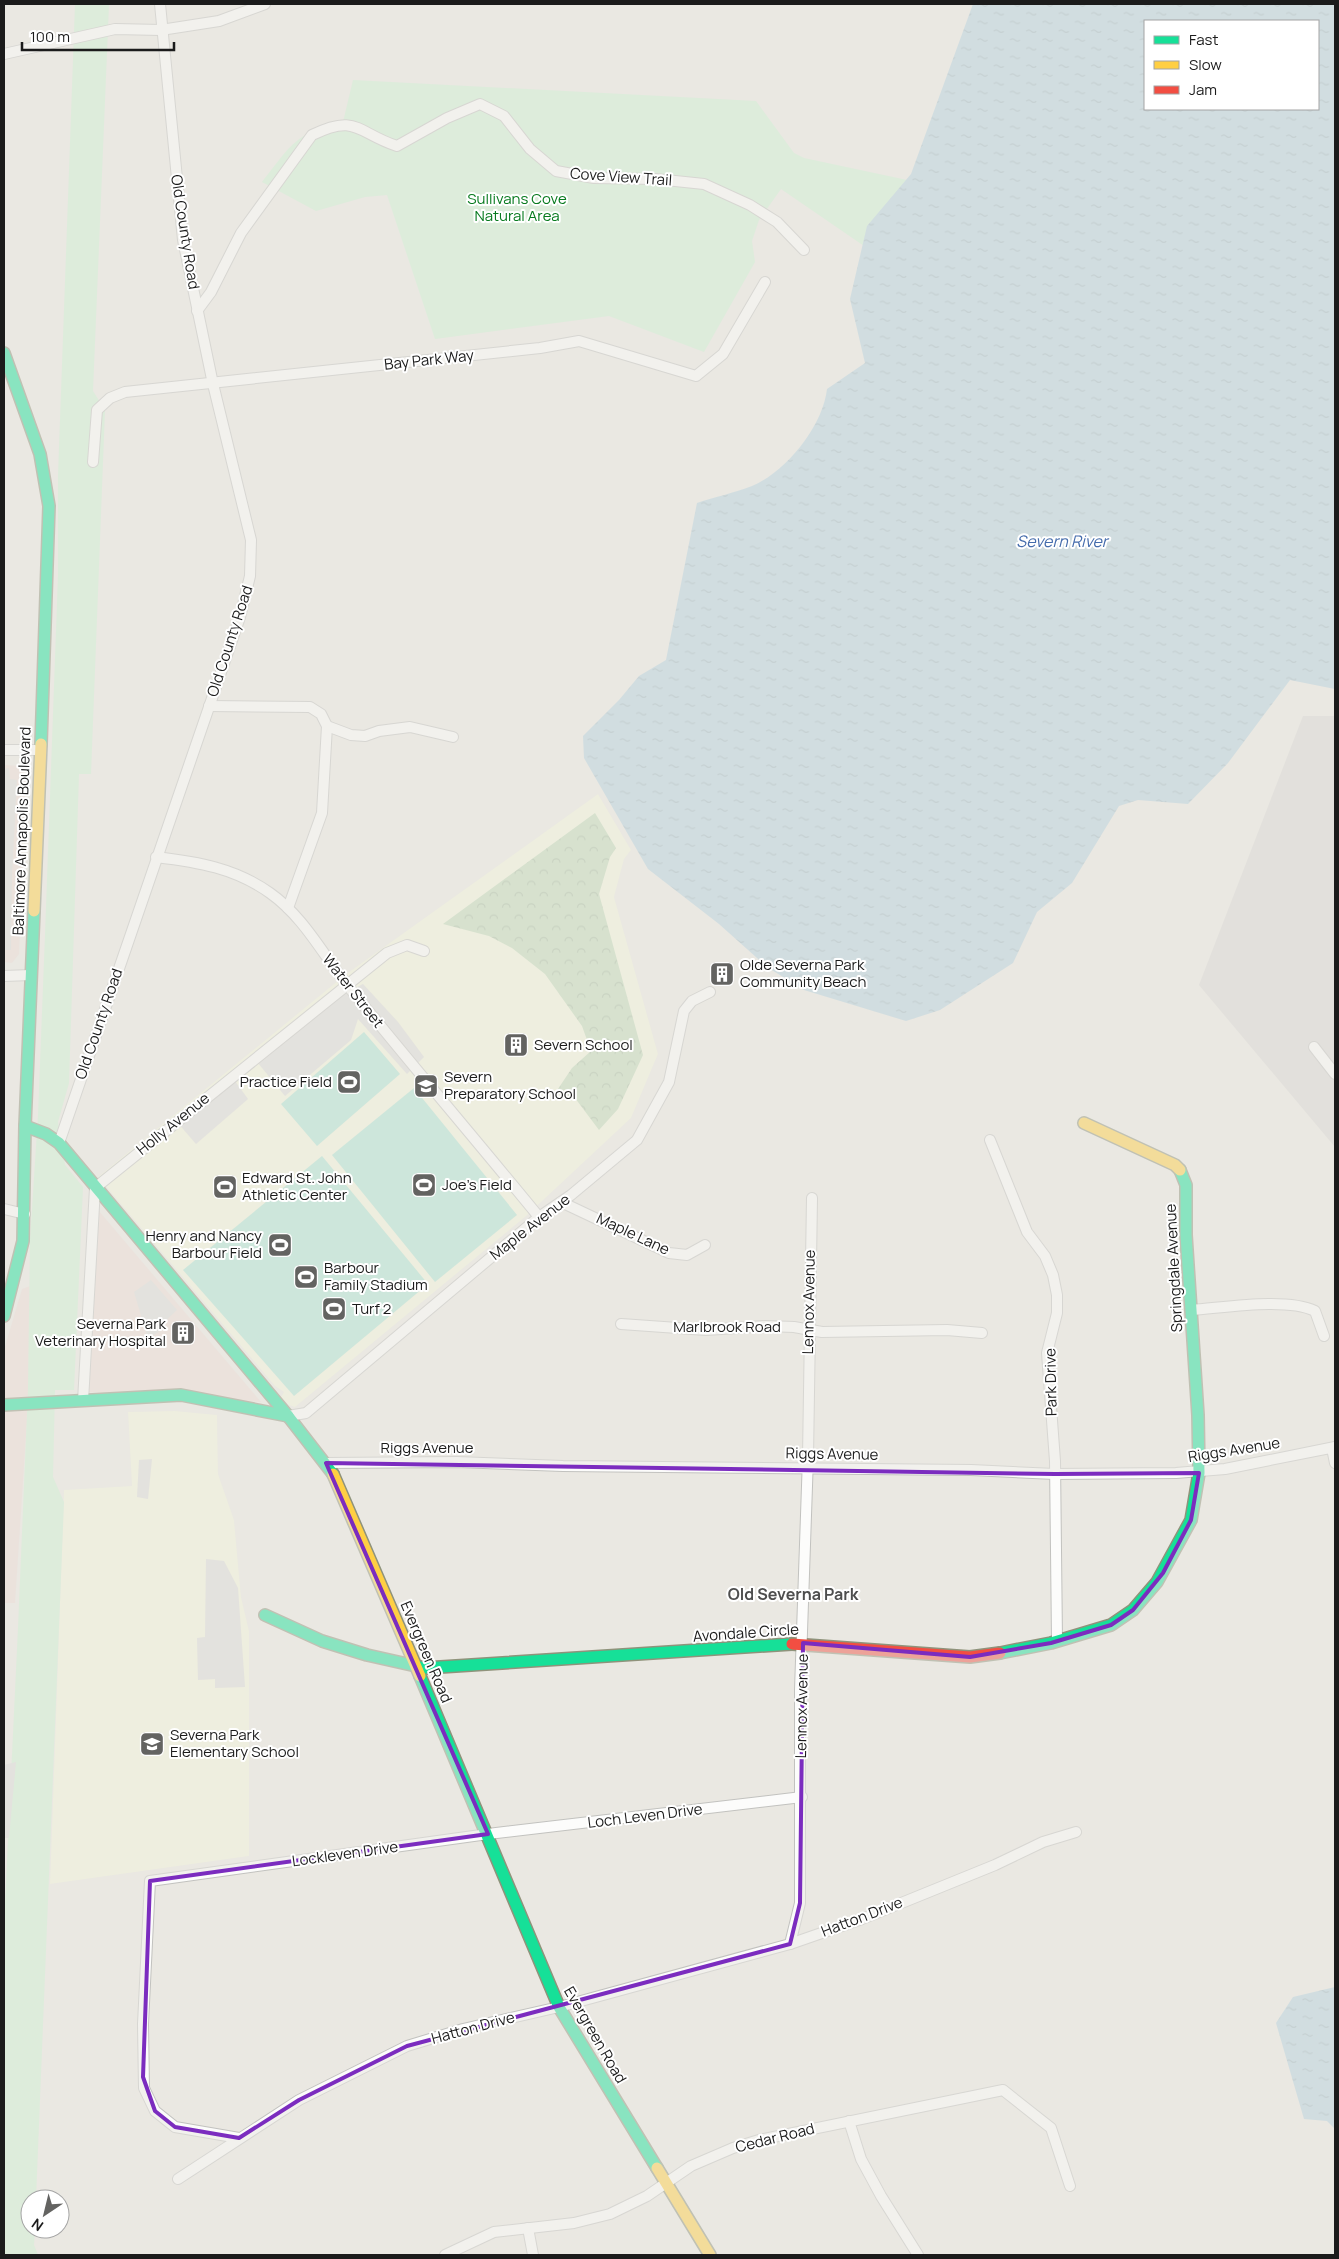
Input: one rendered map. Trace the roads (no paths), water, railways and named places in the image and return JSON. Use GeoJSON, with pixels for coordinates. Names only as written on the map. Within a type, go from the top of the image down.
{"type":"FeatureCollection","features":[{"type":"Feature","properties":{"kind":"street","name":"Old County Road"},"geometry":{"type":"LineString","coordinates":[[59,1143],[245,602],[252,555],[242,495],[213,384],[183,240],[176,186],[168,73],[161,30],[160,4]]}},
{"type":"Feature","properties":{"kind":"street"},"geometry":{"type":"LineString","coordinates":[[4,54],[114,29],[161,30],[219,21],[265,4]]}},
{"type":"Feature","properties":{"kind":"street","name":"Cove View Trail"},"geometry":{"type":"LineString","coordinates":[[197,311],[211,292],[241,233],[312,135],[329,127],[352,124],[380,141],[397,146],[447,118],[480,104],[504,116],[530,149],[556,171],[594,178],[656,179],[704,184],[750,205],[777,222],[804,250]]}},
{"type":"Feature","properties":{"kind":"street","name":"Bay Park Way"},"geometry":{"type":"LineString","coordinates":[[94,462],[96,410],[110,398],[126,392],[540,348],[579,341],[696,376],[723,354],[765,282]]}},
{"type":"Feature","properties":{"kind":"street","name":"Baltimore Annapolis Boulevard"},"geometry":{"type":"LineString","coordinates":[[4,353],[40,454],[49,506],[49,550],[24,1126],[25,1214],[20,1257],[4,1316]]}},
{"type":"Feature","properties":{"kind":"street"},"geometry":{"type":"LineString","coordinates":[[209,706],[310,707],[321,714],[328,726],[322,813],[288,908]]}},
{"type":"Feature","properties":{"kind":"street"},"geometry":{"type":"LineString","coordinates":[[328,726],[351,735],[365,736],[379,731],[410,727],[453,737]]}},
{"type":"Feature","properties":{"kind":"street"},"geometry":{"type":"LineString","coordinates":[[4,750],[40,750]]}},
{"type":"Feature","properties":{"kind":"street","name":"Water Street"},"geometry":{"type":"LineString","coordinates":[[156,857],[204,863],[229,871],[270,893],[288,908],[347,984],[539,1217]]}},
{"type":"Feature","properties":{"kind":"street","name":"Holly Avenue"},"geometry":{"type":"LineString","coordinates":[[95,1188],[387,953],[407,945],[424,951]]}},
{"type":"Feature","properties":{"kind":"street"},"geometry":{"type":"LineString","coordinates":[[4,976],[31,975]]}},
{"type":"Feature","properties":{"kind":"street","name":"Maple Avenue"},"geometry":{"type":"LineString","coordinates":[[288,1416],[306,1413],[539,1217],[561,1202],[637,1140],[669,1082],[684,1011],[692,1001],[710,992]]}},
{"type":"Feature","properties":{"kind":"street"},"geometry":{"type":"LineString","coordinates":[[1314,1047],[1335,1074]]}},
{"type":"Feature","properties":{"kind":"street","name":"Springdale Avenue"},"geometry":{"type":"LineString","coordinates":[[1084,1123],[1155,1155],[1175,1165],[1182,1172],[1186,1185],[1186,1235],[1200,1473]]}},
{"type":"Feature","properties":{"kind":"street","name":"Evergreen Road"},"geometry":{"type":"LineString","coordinates":[[24,1126],[46,1134],[59,1143],[288,1416],[335,1477],[488,1834],[559,2007],[665,2184],[710,2255]]}},
{"type":"Feature","properties":{"kind":"street","name":"Park Drive"},"geometry":{"type":"LineString","coordinates":[[990,1140],[1027,1232],[1045,1256],[1053,1275],[1057,1295],[1057,1313],[1047,1353],[1055,1474],[1057,1640]]}},
{"type":"Feature","properties":{"kind":"street"},"geometry":{"type":"LineString","coordinates":[[83,1401],[95,1188]]}},
{"type":"Feature","properties":{"kind":"street","name":"Lennox Avenue"},"geometry":{"type":"LineString","coordinates":[[790,1944],[800,1903],[802,1797],[800,1690],[803,1643],[812,1198]]}},
{"type":"Feature","properties":{"kind":"street","name":"Maple Lane"},"geometry":{"type":"LineString","coordinates":[[561,1202],[669,1253],[687,1255],[705,1245]]}},
{"type":"Feature","properties":{"kind":"street"},"geometry":{"type":"LineString","coordinates":[[4,1209],[25,1214]]}},
{"type":"Feature","properties":{"kind":"street"},"geometry":{"type":"LineString","coordinates":[[1191,1310],[1243,1306],[1297,1306],[1315,1312],[1324,1336]]}},
{"type":"Feature","properties":{"kind":"street","name":"Marlbrook Road"},"geometry":{"type":"LineString","coordinates":[[620,1324],[706,1330],[766,1326],[840,1332],[946,1330],[982,1333]]}},
{"type":"Feature","properties":{"kind":"street"},"geometry":{"type":"LineString","coordinates":[[4,1404],[182,1395],[288,1416]]}},
{"type":"Feature","properties":{"kind":"street"},"geometry":{"type":"LineString","coordinates":[[1334,1448],[1335,1463]]}},
{"type":"Feature","properties":{"kind":"street","name":"Riggs Avenue"},"geometry":{"type":"LineString","coordinates":[[326,1463],[457,1462],[528,1466],[971,1470],[1055,1474],[1200,1473],[1334,1448]]}},
{"type":"Feature","properties":{"kind":"street","name":"Avondale Circle"},"geometry":{"type":"LineString","coordinates":[[265,1615],[322,1641],[373,1658],[425,1668],[598,1655],[679,1653],[803,1643],[970,1656],[1004,1652],[1112,1625],[1133,1610],[1163,1573],[1187,1530],[1196,1500],[1200,1473]]}},
{"type":"Feature","properties":{"kind":"street","name":"Loch Leven Drive"},"geometry":{"type":"LineString","coordinates":[[488,1834],[802,1797]]}},
{"type":"Feature","properties":{"kind":"street","name":"Hatton Drive"},"geometry":{"type":"LineString","coordinates":[[178,2180],[299,2100],[407,2046],[462,2029],[559,2007],[790,1944],[862,1919],[995,1865],[1043,1842],[1076,1832]]}},
{"type":"Feature","properties":{"kind":"street","name":"Lockleven Drive"},"geometry":{"type":"LineString","coordinates":[[239,2138],[175,2127],[155,2111],[144,2088],[143,2024],[150,1881],[488,1834]]}},
{"type":"Feature","properties":{"kind":"street","name":"Cedar Road"},"geometry":{"type":"LineString","coordinates":[[445,2255],[489,2234],[574,2223],[610,2214],[647,2196],[691,2166],[733,2148],[784,2134],[1003,2090],[1052,2128],[1070,2186]]}},
{"type":"Feature","properties":{"kind":"street"},"geometry":{"type":"LineString","coordinates":[[849,2121],[861,2159],[881,2196],[918,2255]]}},
{"type":"Feature","properties":{"kind":"street"},"geometry":{"type":"LineString","coordinates":[[528,2228],[532,2255]]}},
{"type":"Feature","properties":{"kind":"water","name":"Severn River"},"geometry":{"type":"Polygon","coordinates":[[[973,4],[1335,4],[1335,689],[1290,680],[1228,763],[1188,804],[1138,800],[1119,806],[1072,883],[1037,912],[1013,963],[940,1010],[906,1021],[804,990],[767,967],[719,924],[648,869],[584,758],[583,736],[619,700],[639,676],[666,660],[697,503],[752,486],[778,470],[801,446],[810,432],[824,403],[827,389],[865,363],[850,299],[867,226],[911,174],[973,4]]]}},
{"type":"Feature","properties":{"kind":"water"},"geometry":{"type":"Polygon","coordinates":[[[1335,1987],[1335,2129],[1327,2121],[1304,2119],[1276,2023],[1293,1997],[1335,1987]]]}},
{"type":"Feature","properties":{"kind":"place","name":"Olde Severna Park Community Beach"},"geometry":{"type":"Point","coordinates":[722,974]}},
{"type":"Feature","properties":{"kind":"place","name":"Severn School"},"geometry":{"type":"Point","coordinates":[516,1045]}},
{"type":"Feature","properties":{"kind":"place","name":"Practice Field"},"geometry":{"type":"Point","coordinates":[349,1082]}},
{"type":"Feature","properties":{"kind":"place","name":"Severn Preparatory School"},"geometry":{"type":"Point","coordinates":[426,1086]}},
{"type":"Feature","properties":{"kind":"place","name":"Joe's Field"},"geometry":{"type":"Point","coordinates":[424,1185]}},
{"type":"Feature","properties":{"kind":"place","name":"Edward St. John Athletic Center"},"geometry":{"type":"Point","coordinates":[225,1187]}},
{"type":"Feature","properties":{"kind":"place","name":"Henry and Nancy Barbour Field"},"geometry":{"type":"Point","coordinates":[280,1245]}},
{"type":"Feature","properties":{"kind":"place","name":"Barbour Family Stadium"},"geometry":{"type":"Point","coordinates":[306,1277]}},
{"type":"Feature","properties":{"kind":"place","name":"Turf 2"},"geometry":{"type":"Point","coordinates":[334,1309]}},
{"type":"Feature","properties":{"kind":"place","name":"Severna Park Veterinary Hospital"},"geometry":{"type":"Point","coordinates":[183,1333]}},
{"type":"Feature","properties":{"kind":"place","name":"Severna Park Elementary School"},"geometry":{"type":"Point","coordinates":[152,1744]}},
{"type":"Feature","properties":{"kind":"district","name":"Old Severna Park"},"geometry":{"type":"Point","coordinates":[793,1594]}},
{"type":"Feature","properties":{"kind":"park label","name":"Sullivans Cove Natural Area"},"geometry":{"type":"Point","coordinates":[517,208]}}]}
